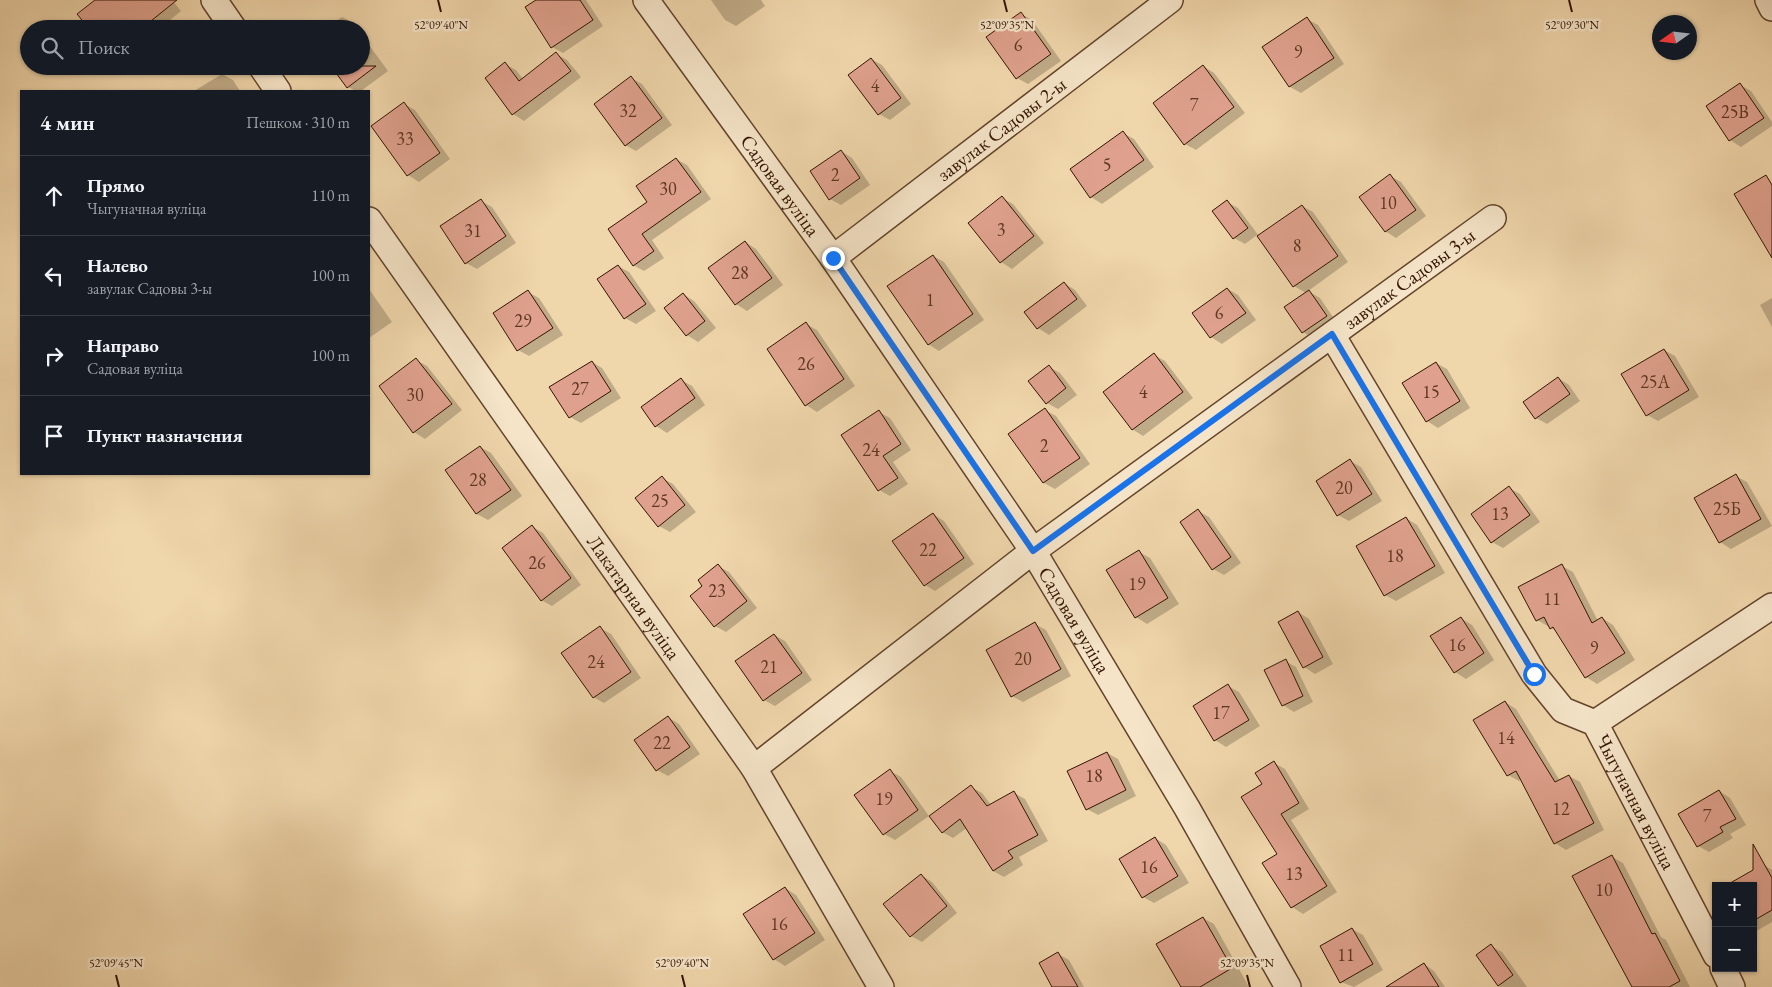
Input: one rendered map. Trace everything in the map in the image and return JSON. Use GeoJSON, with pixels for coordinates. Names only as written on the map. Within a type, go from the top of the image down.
{"type":"FeatureCollection","features":[{"type":"Feature","properties":{"kind":"street"},"geometry":{"type":"LineString","coordinates":[[214,0],[228,20]]}},
{"type":"Feature","properties":{"kind":"street","name":"Садовая вуліца"},"geometry":{"type":"LineString","coordinates":[[646,0],[833,258],[1033,551],[1188,808],[1288,987]]}},
{"type":"Feature","properties":{"kind":"street","name":"завулак Садовы 2-ы"},"geometry":{"type":"LineString","coordinates":[[833,258],[1170,0]]}},
{"type":"Feature","properties":{"kind":"street"},"geometry":{"type":"LineString","coordinates":[[1768,0],[1772,8]]}},
{"type":"Feature","properties":{"kind":"street"},"geometry":{"type":"LineString","coordinates":[[267,75],[277,90]]}},
{"type":"Feature","properties":{"kind":"street","name":"завулак Садовы 3-ы"},"geometry":{"type":"LineString","coordinates":[[754,768],[1033,551],[1493,218]]}},
{"type":"Feature","properties":{"kind":"street","name":"Лакатарная вуліца"},"geometry":{"type":"LineString","coordinates":[[370,221],[754,768],[882,987]]}},
{"type":"Feature","properties":{"kind":"street","name":"Чыгуначная вуліца"},"geometry":{"type":"LineString","coordinates":[[1332,334],[1534,674],[1563,710],[1595,723],[1712,947]]}},
{"type":"Feature","properties":{"kind":"street"},"geometry":{"type":"LineString","coordinates":[[1595,723],[1772,606]]}},
{"type":"Feature","properties":{"kind":"street"},"geometry":{"type":"LineString","coordinates":[[1725,972],[1732,987]]}},
{"type":"Feature","properties":{"kind":"building"},"geometry":{"type":"Polygon","coordinates":[[[95,0],[177,0],[152,20],[82,20],[77,14],[95,0]]]}},
{"type":"Feature","properties":{"kind":"building"},"geometry":{"type":"Polygon","coordinates":[[[536,0],[580,0],[593,20],[551,48],[525,7],[536,0]]]}},
{"type":"Feature","properties":{"kind":"building"},"geometry":{"type":"Polygon","coordinates":[[[1021,12],[1051,54],[1016,79],[986,37],[1021,12]]]}},
{"type":"Feature","properties":{"kind":"building"},"geometry":{"type":"Polygon","coordinates":[[[1307,17],[1334,58],[1289,87],[1262,47],[1307,17]]]}},
{"type":"Feature","properties":{"kind":"building"},"geometry":{"type":"Polygon","coordinates":[[[556,52],[571,71],[512,115],[485,78],[505,62],[519,81],[556,52]]]}},
{"type":"Feature","properties":{"kind":"building"},"geometry":{"type":"Polygon","coordinates":[[[871,58],[901,98],[878,115],[848,75],[871,58]]]}},
{"type":"Feature","properties":{"kind":"building"},"geometry":{"type":"Polygon","coordinates":[[[1203,65],[1234,107],[1184,145],[1153,103],[1203,65]]]}},
{"type":"Feature","properties":{"kind":"building"},"geometry":{"type":"Polygon","coordinates":[[[338,75],[364,75],[347,88],[338,75]]]}},
{"type":"Feature","properties":{"kind":"building"},"geometry":{"type":"Polygon","coordinates":[[[631,76],[662,118],[625,146],[594,104],[631,76]]]}},
{"type":"Feature","properties":{"kind":"building"},"geometry":{"type":"Polygon","coordinates":[[[1740,83],[1764,118],[1729,141],[1706,106],[1740,83]]]}},
{"type":"Feature","properties":{"kind":"building"},"geometry":{"type":"Polygon","coordinates":[[[404,102],[440,153],[407,176],[371,126],[404,102]]]}},
{"type":"Feature","properties":{"kind":"building"},"geometry":{"type":"Polygon","coordinates":[[[1123,131],[1144,160],[1090,198],[1070,169],[1123,131]]]}},
{"type":"Feature","properties":{"kind":"building"},"geometry":{"type":"Polygon","coordinates":[[[841,150],[860,178],[829,200],[810,171],[841,150]]]}},
{"type":"Feature","properties":{"kind":"building"},"geometry":{"type":"Polygon","coordinates":[[[676,158],[701,192],[642,234],[654,251],[633,266],[608,229],[647,202],[636,186],[676,158]]]}},
{"type":"Feature","properties":{"kind":"building"},"geometry":{"type":"Polygon","coordinates":[[[1390,174],[1416,210],[1385,232],[1359,197],[1390,174]]]}},
{"type":"Feature","properties":{"kind":"building"},"geometry":{"type":"Polygon","coordinates":[[[1766,175],[1772,185],[1772,258],[1734,194],[1766,175]]]}},
{"type":"Feature","properties":{"kind":"building"},"geometry":{"type":"Polygon","coordinates":[[[1002,196],[1034,236],[1000,263],[968,223],[1002,196]]]}},
{"type":"Feature","properties":{"kind":"building"},"geometry":{"type":"Polygon","coordinates":[[[481,199],[506,236],[465,264],[440,226],[481,199]]]}},
{"type":"Feature","properties":{"kind":"building"},"geometry":{"type":"Polygon","coordinates":[[[1227,200],[1248,228],[1233,239],[1212,211],[1227,200]]]}},
{"type":"Feature","properties":{"kind":"building"},"geometry":{"type":"Polygon","coordinates":[[[1302,205],[1338,256],[1293,287],[1257,236],[1302,205]]]}},
{"type":"Feature","properties":{"kind":"building"},"geometry":{"type":"Polygon","coordinates":[[[745,241],[772,278],[735,305],[708,268],[745,241]]]}},
{"type":"Feature","properties":{"kind":"building"},"geometry":{"type":"Polygon","coordinates":[[[933,255],[973,314],[928,345],[887,286],[933,255]]]}},
{"type":"Feature","properties":{"kind":"building"},"geometry":{"type":"Polygon","coordinates":[[[618,265],[646,304],[624,319],[597,279],[618,265]]]}},
{"type":"Feature","properties":{"kind":"building"},"geometry":{"type":"Polygon","coordinates":[[[1064,282],[1077,299],[1037,329],[1024,312],[1064,282]]]}},
{"type":"Feature","properties":{"kind":"building"},"geometry":{"type":"Polygon","coordinates":[[[1227,288],[1246,313],[1210,338],[1192,313],[1227,288]]]}},
{"type":"Feature","properties":{"kind":"building"},"geometry":{"type":"Polygon","coordinates":[[[528,290],[553,328],[517,351],[493,313],[528,290]]]}},
{"type":"Feature","properties":{"kind":"building"},"geometry":{"type":"Polygon","coordinates":[[[1309,290],[1327,316],[1302,333],[1284,307],[1309,290]]]}},
{"type":"Feature","properties":{"kind":"building"},"geometry":{"type":"Polygon","coordinates":[[[683,293],[705,321],[686,336],[664,308],[683,293]]]}},
{"type":"Feature","properties":{"kind":"building"},"geometry":{"type":"Polygon","coordinates":[[[806,322],[844,379],[805,406],[767,349],[806,322]]]}},
{"type":"Feature","properties":{"kind":"building"},"geometry":{"type":"Polygon","coordinates":[[[1664,349],[1689,390],[1646,416],[1621,374],[1664,349]]]}},
{"type":"Feature","properties":{"kind":"building"},"geometry":{"type":"Polygon","coordinates":[[[1154,353],[1183,392],[1132,430],[1103,392],[1154,353]]]}},
{"type":"Feature","properties":{"kind":"building"},"geometry":{"type":"Polygon","coordinates":[[[416,358],[452,404],[413,433],[379,386],[416,358]]]}},
{"type":"Feature","properties":{"kind":"building"},"geometry":{"type":"Polygon","coordinates":[[[592,361],[611,391],[569,418],[549,387],[592,361]]]}},
{"type":"Feature","properties":{"kind":"building"},"geometry":{"type":"Polygon","coordinates":[[[1436,362],[1460,401],[1426,422],[1402,383],[1436,362]]]}},
{"type":"Feature","properties":{"kind":"building"},"geometry":{"type":"Polygon","coordinates":[[[1049,365],[1066,388],[1046,404],[1028,381],[1049,365]]]}},
{"type":"Feature","properties":{"kind":"building"},"geometry":{"type":"Polygon","coordinates":[[[1558,377],[1570,394],[1535,419],[1523,402],[1558,377]]]}},
{"type":"Feature","properties":{"kind":"building"},"geometry":{"type":"Polygon","coordinates":[[[681,378],[695,398],[655,427],[641,407],[681,378]]]}},
{"type":"Feature","properties":{"kind":"building"},"geometry":{"type":"Polygon","coordinates":[[[1045,408],[1080,458],[1043,483],[1008,434],[1045,408]]]}},
{"type":"Feature","properties":{"kind":"building"},"geometry":{"type":"Polygon","coordinates":[[[879,410],[901,444],[883,456],[898,478],[878,491],[841,435],[879,410]]]}},
{"type":"Feature","properties":{"kind":"building"},"geometry":{"type":"Polygon","coordinates":[[[480,446],[511,490],[476,514],[445,470],[480,446]]]}},
{"type":"Feature","properties":{"kind":"building"},"geometry":{"type":"Polygon","coordinates":[[[1350,459],[1372,494],[1337,516],[1316,481],[1350,459]]]}},
{"type":"Feature","properties":{"kind":"building"},"geometry":{"type":"Polygon","coordinates":[[[1736,474],[1761,519],[1719,543],[1694,498],[1736,474]]]}},
{"type":"Feature","properties":{"kind":"building"},"geometry":{"type":"Polygon","coordinates":[[[662,476],[685,505],[658,527],[635,498],[662,476]]]}},
{"type":"Feature","properties":{"kind":"building"},"geometry":{"type":"Polygon","coordinates":[[[1509,486],[1530,515],[1491,543],[1471,514],[1509,486]]]}},
{"type":"Feature","properties":{"kind":"building"},"geometry":{"type":"Polygon","coordinates":[[[1198,509],[1231,557],[1212,570],[1180,522],[1198,509]]]}},
{"type":"Feature","properties":{"kind":"building"},"geometry":{"type":"Polygon","coordinates":[[[933,513],[964,558],[924,586],[892,541],[933,513]]]}},
{"type":"Feature","properties":{"kind":"building"},"geometry":{"type":"Polygon","coordinates":[[[1406,517],[1435,566],[1384,596],[1356,546],[1406,517]]]}},
{"type":"Feature","properties":{"kind":"building"},"geometry":{"type":"Polygon","coordinates":[[[532,525],[571,578],[541,601],[502,548],[532,525]]]}},
{"type":"Feature","properties":{"kind":"building"},"geometry":{"type":"Polygon","coordinates":[[[1139,550],[1168,598],[1135,618],[1106,570],[1139,550]]]}},
{"type":"Feature","properties":{"kind":"building"},"geometry":{"type":"Polygon","coordinates":[[[718,564],[747,601],[714,627],[690,596],[702,586],[698,580],[718,564]]]}},
{"type":"Feature","properties":{"kind":"building"},"geometry":{"type":"Polygon","coordinates":[[[1562,564],[1592,623],[1602,617],[1625,653],[1585,678],[1553,627],[1550,629],[1544,617],[1536,621],[1518,587],[1562,564]]]}},
{"type":"Feature","properties":{"kind":"building"},"geometry":{"type":"Polygon","coordinates":[[[1298,611],[1323,657],[1303,668],[1278,622],[1298,611]]]}},
{"type":"Feature","properties":{"kind":"building"},"geometry":{"type":"Polygon","coordinates":[[[1461,617],[1484,653],[1454,673],[1430,636],[1461,617]]]}},
{"type":"Feature","properties":{"kind":"building"},"geometry":{"type":"Polygon","coordinates":[[[1035,622],[1061,669],[1011,697],[986,650],[1035,622]]]}},
{"type":"Feature","properties":{"kind":"building"},"geometry":{"type":"Polygon","coordinates":[[[600,626],[631,672],[593,698],[561,653],[600,626]]]}},
{"type":"Feature","properties":{"kind":"building"},"geometry":{"type":"Polygon","coordinates":[[[774,634],[802,673],[763,701],[735,661],[774,634]]]}},
{"type":"Feature","properties":{"kind":"building"},"geometry":{"type":"Polygon","coordinates":[[[1286,659],[1303,696],[1282,706],[1264,670],[1286,659]]]}},
{"type":"Feature","properties":{"kind":"building"},"geometry":{"type":"Polygon","coordinates":[[[1228,684],[1249,720],[1214,741],[1193,706],[1228,684]]]}},
{"type":"Feature","properties":{"kind":"building"},"geometry":{"type":"Polygon","coordinates":[[[1505,701],[1555,782],[1569,775],[1594,823],[1554,844],[1516,771],[1507,776],[1473,720],[1505,701]]]}},
{"type":"Feature","properties":{"kind":"building"},"geometry":{"type":"Polygon","coordinates":[[[668,716],[690,747],[656,771],[634,740],[668,716]]]}},
{"type":"Feature","properties":{"kind":"building"},"geometry":{"type":"Polygon","coordinates":[[[1107,752],[1126,790],[1086,810],[1067,771],[1107,752]]]}},
{"type":"Feature","properties":{"kind":"building"},"geometry":{"type":"Polygon","coordinates":[[[1274,761],[1299,803],[1281,814],[1327,886],[1291,908],[1262,863],[1277,854],[1241,797],[1262,784],[1255,773],[1274,761]]]}},
{"type":"Feature","properties":{"kind":"building"},"geometry":{"type":"Polygon","coordinates":[[[890,769],[918,810],[883,835],[854,795],[890,769]]]}},
{"type":"Feature","properties":{"kind":"building"},"geometry":{"type":"Polygon","coordinates":[[[971,785],[987,806],[1014,791],[1038,835],[1008,851],[1013,858],[993,871],[960,819],[942,833],[929,816],[971,785]]]}},
{"type":"Feature","properties":{"kind":"building"},"geometry":{"type":"Polygon","coordinates":[[[1719,790],[1736,819],[1720,827],[1723,832],[1697,847],[1678,814],[1719,790]]]}},
{"type":"Feature","properties":{"kind":"building"},"geometry":{"type":"Polygon","coordinates":[[[1155,837],[1178,876],[1142,898],[1119,859],[1155,837]]]}},
{"type":"Feature","properties":{"kind":"building"},"geometry":{"type":"Polygon","coordinates":[[[1753,844],[1772,878],[1772,910],[1757,919],[1757,882],[1732,882],[1753,870],[1753,844]]]}},
{"type":"Feature","properties":{"kind":"building"},"geometry":{"type":"Polygon","coordinates":[[[1612,855],[1652,934],[1655,933],[1680,981],[1669,987],[1632,987],[1572,876],[1612,855]]]}},
{"type":"Feature","properties":{"kind":"building"},"geometry":{"type":"Polygon","coordinates":[[[921,874],[947,906],[910,937],[883,904],[921,874]]]}},
{"type":"Feature","properties":{"kind":"building"},"geometry":{"type":"Polygon","coordinates":[[[785,887],[815,933],[773,960],[743,914],[785,887]]]}},
{"type":"Feature","properties":{"kind":"building"},"geometry":{"type":"Polygon","coordinates":[[[1203,917],[1232,968],[1200,987],[1181,987],[1156,944],[1203,917]]]}},
{"type":"Feature","properties":{"kind":"building"},"geometry":{"type":"Polygon","coordinates":[[[1352,928],[1373,964],[1340,983],[1320,946],[1352,928]]]}},
{"type":"Feature","properties":{"kind":"building"},"geometry":{"type":"Polygon","coordinates":[[[1491,944],[1513,975],[1498,986],[1476,955],[1491,944]]]}},
{"type":"Feature","properties":{"kind":"building"},"geometry":{"type":"Polygon","coordinates":[[[1058,952],[1078,987],[1052,987],[1039,963],[1058,952]]]}},
{"type":"Feature","properties":{"kind":"building"},"geometry":{"type":"Polygon","coordinates":[[[1424,963],[1439,987],[1386,987],[1424,963]]]}},
{"type":"Feature","properties":{"kind":"route"},"geometry":{"type":"LineString","coordinates":[[833,258],[1033,551],[1332,334],[1534,674]]}}]}
